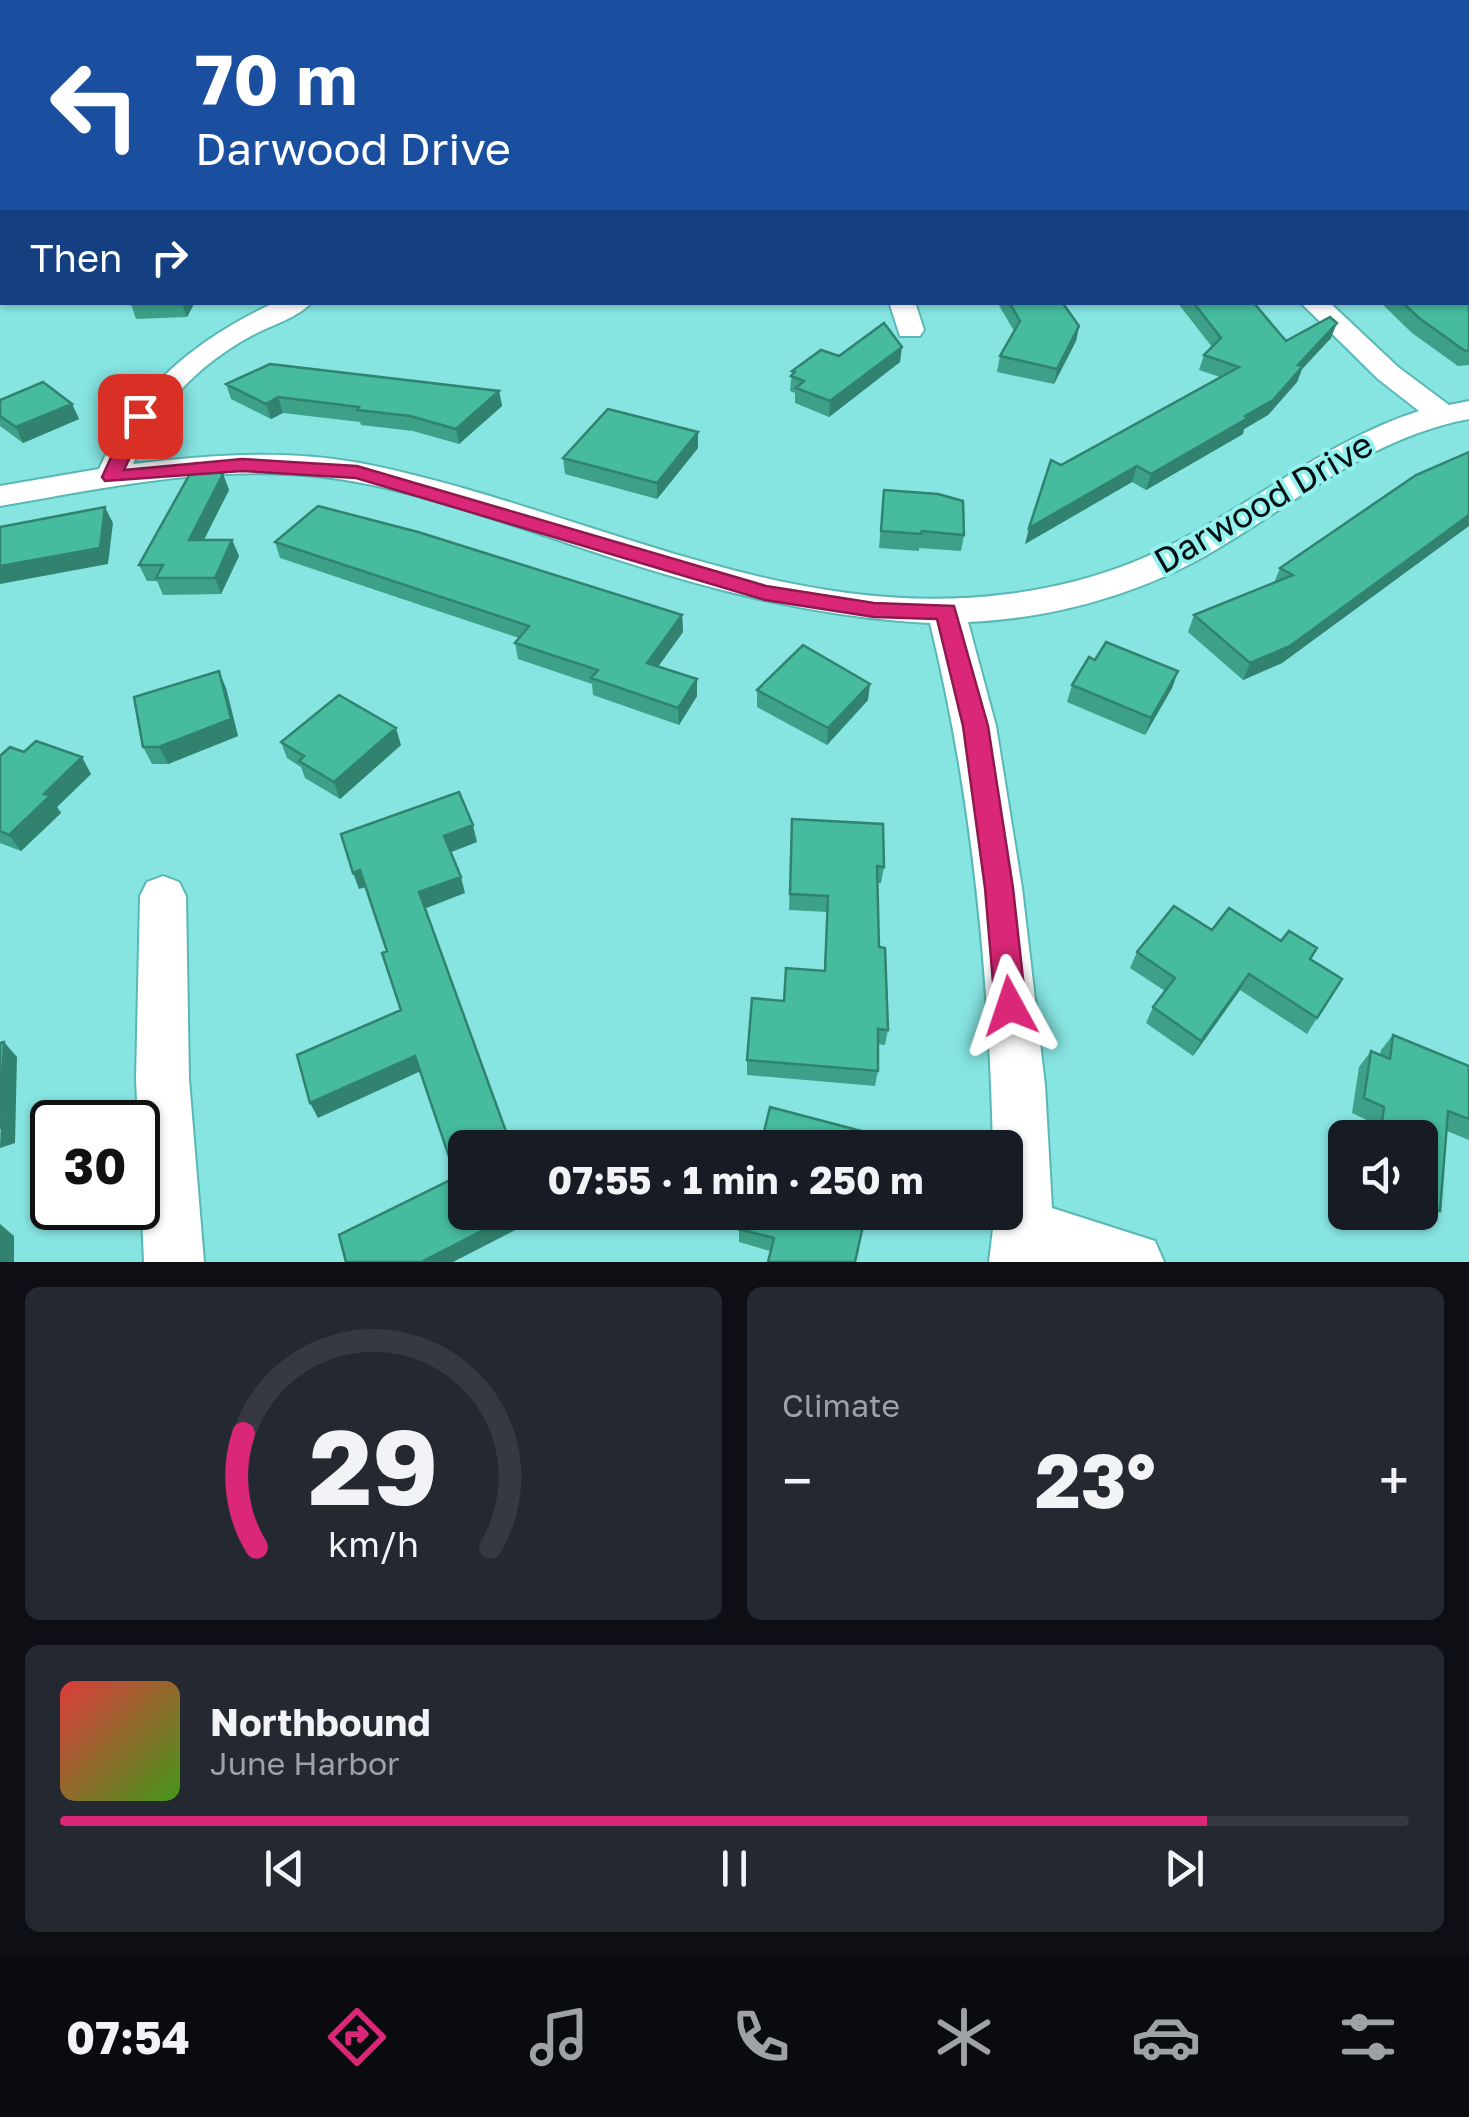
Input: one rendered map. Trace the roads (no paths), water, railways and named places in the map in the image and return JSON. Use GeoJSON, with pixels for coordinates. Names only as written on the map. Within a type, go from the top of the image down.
{"type":"FeatureCollection","features":[{"type":"Feature","properties":{"kind":"street"},"geometry":{"type":"LineString","coordinates":[[112,477],[140,416],[169,382],[228,337],[293,305]]}},
{"type":"Feature","properties":{"kind":"street"},"geometry":{"type":"LineString","coordinates":[[903,305],[910,330]]}},
{"type":"Feature","properties":{"kind":"street"},"geometry":{"type":"LineString","coordinates":[[1316,305],[1359,348],[1455,412]]}},
{"type":"Feature","properties":{"kind":"street","name":"Darwood Drive"},"geometry":{"type":"LineString","coordinates":[[0,496],[112,477],[242,465],[357,472],[765,593],[874,610],[946,612],[1074,594],[1126,577],[1181,554],[1350,448],[1400,425],[1455,412]]}},
{"type":"Feature","properties":{"kind":"street"},"geometry":{"type":"LineString","coordinates":[[946,612],[976,726],[999,888],[1018,1084],[1021,1246],[1134,1262]]}},
{"type":"Feature","properties":{"kind":"street"},"geometry":{"type":"LineString","coordinates":[[163,896],[162,1159],[174,1262]]}}]}
